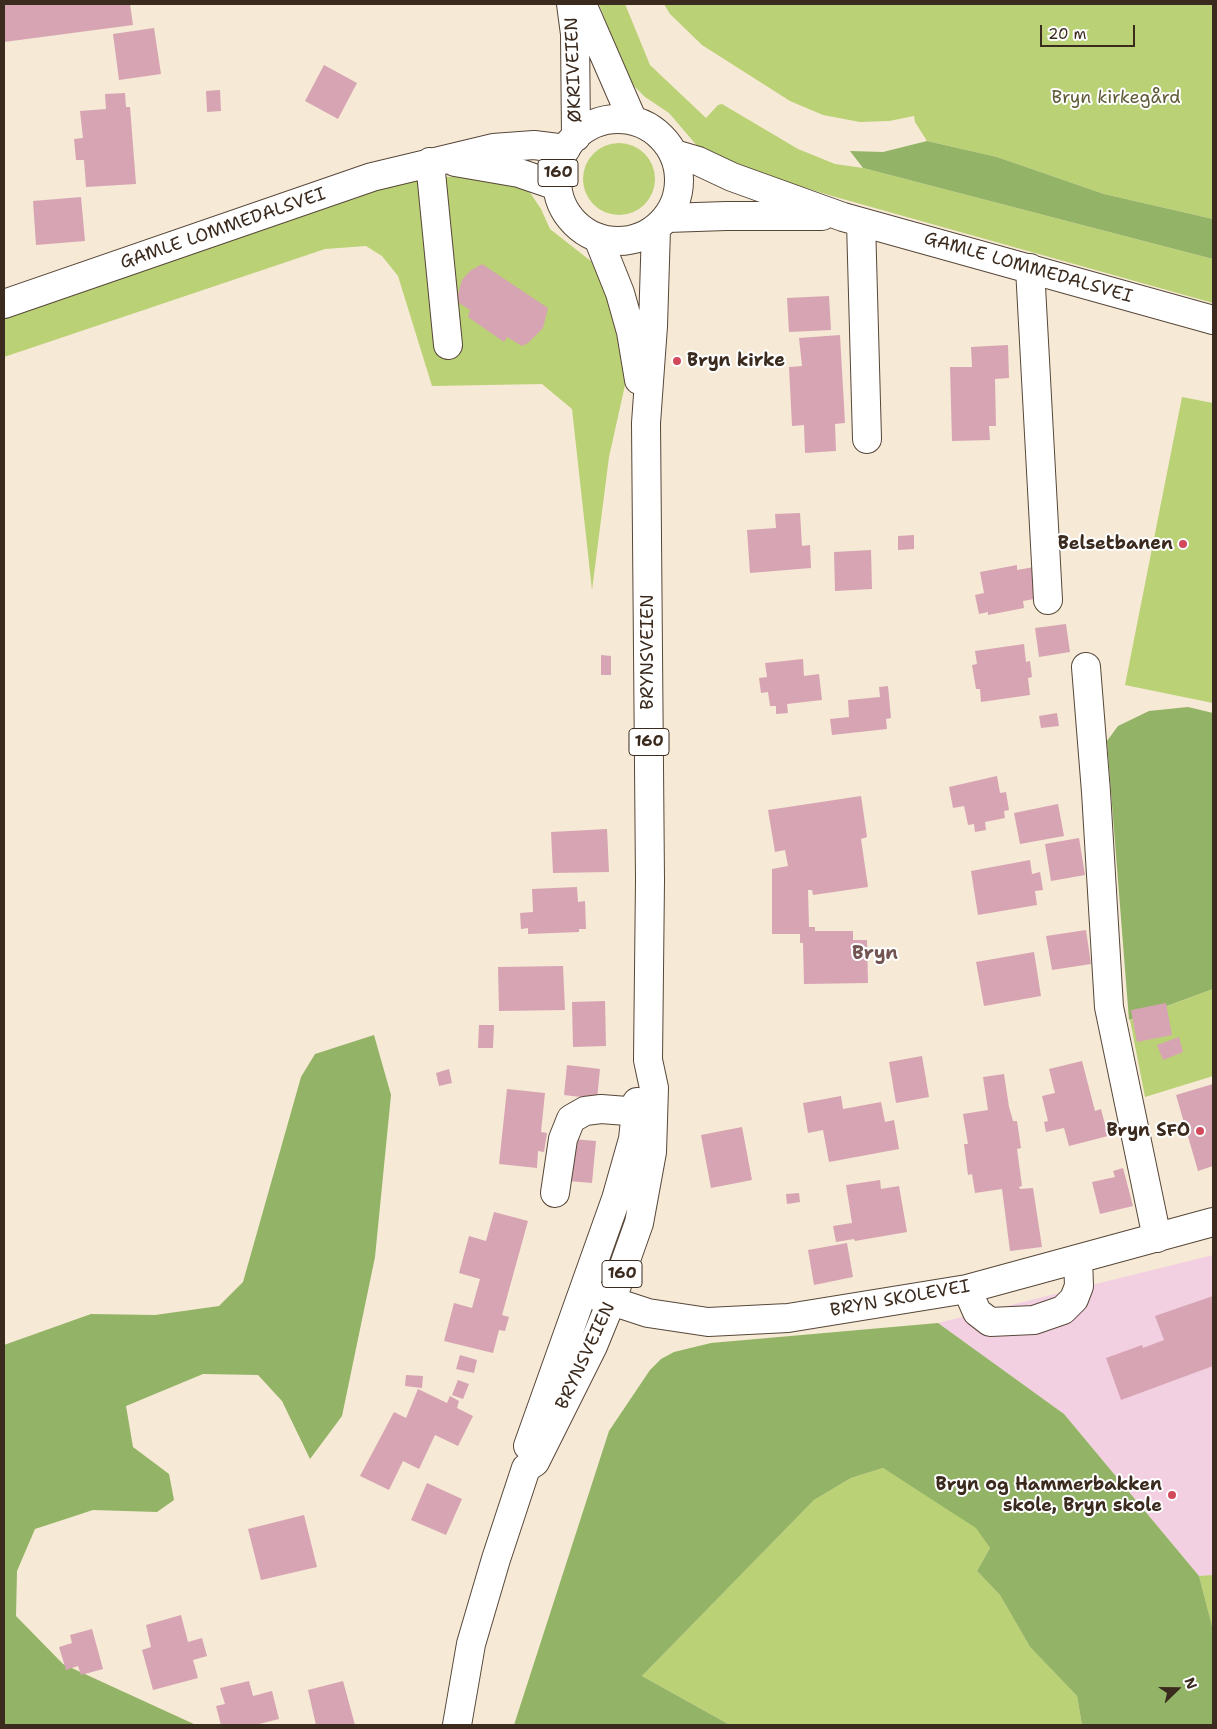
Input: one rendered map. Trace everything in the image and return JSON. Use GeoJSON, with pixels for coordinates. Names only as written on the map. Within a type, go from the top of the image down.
{"type":"FeatureCollection","features":[{"type":"Feature","properties":{"kind":"main road","name":"ØKRIVEIEN"},"geometry":{"type":"LineString","coordinates":[[571,4],[575,34],[571,143]]}},
{"type":"Feature","properties":{"kind":"main road","name":"ØKRIVEIEN"},"geometry":{"type":"LineString","coordinates":[[582,4],[633,121]]}},
{"type":"Feature","properties":{"kind":"main road","name":"160"},"geometry":{"type":"LineString","coordinates":[[607,120],[633,121],[654,131],[666,141],[674,154],[679,174],[679,188],[675,204],[661,223],[631,240],[612,242],[598,238],[578,227],[568,215],[560,201],[557,186],[559,167],[571,143],[588,127],[607,120]]}},
{"type":"Feature","properties":{"kind":"main road","name":"GAMLE LOMMEDALSVEI"},"geometry":{"type":"LineString","coordinates":[[4,304],[372,177],[492,148],[571,143]]}},
{"type":"Feature","properties":{"kind":"main road","name":"GAMLE LOMMEDALSVEI"},"geometry":{"type":"LineString","coordinates":[[674,154],[698,161],[732,177],[852,219],[1213,320]]}},
{"type":"Feature","properties":{"kind":"main road","name":"GAMLE LOMMEDALSVEI"},"geometry":{"type":"LineString","coordinates":[[437,161],[519,173],[557,186]]}},
{"type":"Feature","properties":{"kind":"main road"},"geometry":{"type":"LineString","coordinates":[[437,161],[448,345]]}},
{"type":"Feature","properties":{"kind":"main road","name":"GAMLE LOMMEDALSVEI"},"geometry":{"type":"LineString","coordinates":[[661,223],[726,216],[852,219]]}},
{"type":"Feature","properties":{"kind":"main road"},"geometry":{"type":"LineString","coordinates":[[852,219],[867,439]]}},
{"type":"Feature","properties":{"kind":"main road","name":"BRYNSVEIEN"},"geometry":{"type":"LineString","coordinates":[[526,1468],[523,1461],[534,1424],[584,1292],[616,1198],[633,1139],[654,1088],[648,1060],[650,880],[646,423],[661,223]]}},
{"type":"Feature","properties":{"kind":"main road","name":"BRYNSVEIEN"},"geometry":{"type":"LineString","coordinates":[[598,238],[620,293],[631,332],[646,423]]}},
{"type":"Feature","properties":{"kind":"main road"},"geometry":{"type":"LineString","coordinates":[[1030,268],[1048,600]]}},
{"type":"Feature","properties":{"kind":"main road"},"geometry":{"type":"LineString","coordinates":[[1086,667],[1096,792],[1108,1007],[1157,1238]]}},
{"type":"Feature","properties":{"kind":"main road"},"geometry":{"type":"LineString","coordinates":[[555,1193],[563,1139],[571,1119],[585,1111],[601,1108],[645,1112]]}},
{"type":"Feature","properties":{"kind":"main road","name":"BRYNSVEIEN"},"geometry":{"type":"LineString","coordinates":[[457,1725],[472,1644],[496,1559],[526,1468],[535,1462],[593,1346],[630,1255],[646,1196],[652,1152],[645,1112]]}},
{"type":"Feature","properties":{"kind":"main road","name":"BRYN SKOLEVEI"},"geometry":{"type":"LineString","coordinates":[[584,1292],[648,1313],[708,1322],[788,1318],[967,1289],[1213,1222]]}},
{"type":"Feature","properties":{"kind":"main road"},"geometry":{"type":"LineString","coordinates":[[967,1289],[977,1312],[990,1322],[1034,1320],[1063,1310],[1074,1299],[1079,1286],[1078,1259]]}},
{"type":"Feature","properties":{"kind":"shaded area","name":"Bryn og Hammerbakken skole, Bryn skole"},"geometry":{"type":"Polygon","coordinates":[[[1213,1255],[1213,1630],[1199,1576],[1064,1414],[938,1323],[1213,1255]]]}},
{"type":"Feature","properties":{"kind":"green space"},"geometry":{"type":"Polygon","coordinates":[[[599,4],[625,4],[650,65],[706,118],[718,105],[722,104],[798,149],[835,164],[863,168],[1213,259],[1213,303],[832,196],[716,160],[699,148],[669,113],[645,97],[634,86],[624,69],[599,4]]]}},
{"type":"Feature","properties":{"kind":"green space","name":"Bryn kirkegård"},"geometry":{"type":"Polygon","coordinates":[[[664,4],[1213,4],[1213,219],[1104,194],[997,157],[927,141],[915,122],[914,116],[889,121],[860,122],[823,115],[790,101],[702,45],[670,14],[664,4]]]}},
{"type":"Feature","properties":{"kind":"green space"},"geometry":{"type":"Polygon","coordinates":[[[927,141],[997,157],[1104,194],[1213,219],[1213,259],[863,168],[850,151],[883,152],[927,141]]]}},
{"type":"Feature","properties":{"kind":"green space"},"geometry":{"type":"Polygon","coordinates":[[[619,143],[639,149],[649,159],[655,179],[649,199],[639,209],[619,215],[599,209],[589,199],[583,179],[589,159],[599,149],[619,143]]]}},
{"type":"Feature","properties":{"kind":"green space"},"geometry":{"type":"Polygon","coordinates":[[[469,175],[499,180],[529,191],[541,209],[550,229],[592,262],[612,308],[625,385],[609,457],[592,590],[572,409],[542,384],[432,386],[398,276],[382,256],[366,246],[325,249],[4,357],[4,319],[108,280],[405,181],[469,175]]]}},
{"type":"Feature","properties":{"kind":"green space","name":"Belsetbanen"},"geometry":{"type":"Polygon","coordinates":[[[1182,397],[1213,403],[1213,703],[1125,685],[1182,397]]]}},
{"type":"Feature","properties":{"kind":"green space"},"geometry":{"type":"Polygon","coordinates":[[[1188,707],[1213,713],[1213,989],[1129,1020],[1107,741],[1118,726],[1149,711],[1188,707]]]}},
{"type":"Feature","properties":{"kind":"green space"},"geometry":{"type":"Polygon","coordinates":[[[1213,989],[1213,1076],[1145,1097],[1130,1020],[1213,989]]]}},
{"type":"Feature","properties":{"kind":"green space"},"geometry":{"type":"Polygon","coordinates":[[[374,1035],[391,1095],[375,1257],[342,1416],[310,1459],[282,1401],[258,1375],[203,1374],[126,1406],[133,1447],[169,1474],[174,1500],[157,1512],[93,1510],[35,1529],[17,1571],[16,1616],[63,1664],[196,1725],[4,1725],[4,1345],[91,1314],[155,1315],[219,1306],[243,1282],[301,1077],[315,1054],[374,1035]]]}},
{"type":"Feature","properties":{"kind":"green space"},"geometry":{"type":"Polygon","coordinates":[[[938,1323],[1064,1414],[1199,1576],[1213,1630],[1213,1725],[1082,1725],[1077,1696],[1030,1647],[1000,1595],[977,1571],[990,1548],[976,1528],[883,1468],[851,1478],[814,1500],[642,1676],[730,1725],[514,1725],[609,1431],[650,1370],[661,1359],[674,1352],[711,1343],[938,1323]]]}},
{"type":"Feature","properties":{"kind":"green space"},"geometry":{"type":"Polygon","coordinates":[[[883,1468],[976,1527],[990,1548],[977,1571],[1000,1595],[1030,1647],[1077,1696],[1082,1725],[730,1725],[642,1676],[814,1500],[851,1478],[883,1468]]]}},
{"type":"Feature","properties":{"kind":"green space"},"geometry":{"type":"Polygon","coordinates":[[[1213,1575],[1213,1630],[1199,1576],[1213,1575]]]}},
{"type":"Feature","properties":{"kind":"building"},"geometry":{"type":"Polygon","coordinates":[[[4,4],[130,4],[133,25],[4,42],[4,4]]]}},
{"type":"Feature","properties":{"kind":"building"},"geometry":{"type":"Polygon","coordinates":[[[154,28],[161,74],[119,80],[113,34],[154,28]]]}},
{"type":"Feature","properties":{"kind":"building"},"geometry":{"type":"Polygon","coordinates":[[[324,65],[357,83],[338,119],[305,101],[324,65]]]}},
{"type":"Feature","properties":{"kind":"building"},"geometry":{"type":"Polygon","coordinates":[[[220,90],[221,111],[207,112],[206,91],[220,90]]]}},
{"type":"Feature","properties":{"kind":"building"},"geometry":{"type":"Polygon","coordinates":[[[125,93],[126,107],[130,107],[136,184],[86,187],[84,160],[76,160],[74,139],[83,138],[80,111],[106,109],[105,94],[125,93]]]}},
{"type":"Feature","properties":{"kind":"building"},"geometry":{"type":"Polygon","coordinates":[[[81,197],[85,241],[36,245],[33,201],[81,197]]]}},
{"type":"Feature","properties":{"kind":"building"},"geometry":{"type":"Polygon","coordinates":[[[482,264],[548,308],[543,328],[528,343],[522,346],[507,337],[504,342],[468,317],[470,310],[456,301],[462,280],[470,271],[482,264]]]}},
{"type":"Feature","properties":{"kind":"building"},"geometry":{"type":"Polygon","coordinates":[[[829,296],[831,330],[789,332],[787,298],[829,296]]]}},
{"type":"Feature","properties":{"kind":"building"},"geometry":{"type":"Polygon","coordinates":[[[840,335],[845,423],[835,424],[836,451],[805,453],[804,425],[792,426],[789,367],[802,366],[799,338],[840,335]]]}},
{"type":"Feature","properties":{"kind":"building"},"geometry":{"type":"Polygon","coordinates":[[[1008,345],[1009,378],[995,379],[996,426],[989,426],[990,440],[952,441],[950,367],[972,367],[971,347],[1008,345]]]}},
{"type":"Feature","properties":{"kind":"building"},"geometry":{"type":"Polygon","coordinates":[[[800,513],[802,546],[810,545],[811,568],[750,573],[747,530],[776,528],[775,514],[800,513]]]}},
{"type":"Feature","properties":{"kind":"building"},"geometry":{"type":"Polygon","coordinates":[[[914,535],[914,549],[898,550],[898,536],[914,535]]]}},
{"type":"Feature","properties":{"kind":"building"},"geometry":{"type":"Polygon","coordinates":[[[871,550],[872,589],[835,591],[834,552],[871,550]]]}},
{"type":"Feature","properties":{"kind":"building"},"geometry":{"type":"Polygon","coordinates":[[[1017,565],[1017,570],[1034,567],[1040,598],[1023,601],[1024,608],[988,615],[988,612],[979,614],[975,595],[984,593],[980,572],[1017,565]]]}},
{"type":"Feature","properties":{"kind":"building"},"geometry":{"type":"Polygon","coordinates":[[[1066,624],[1070,652],[1039,657],[1035,628],[1066,624]]]}},
{"type":"Feature","properties":{"kind":"building"},"geometry":{"type":"Polygon","coordinates":[[[1024,644],[1026,662],[1030,661],[1032,677],[1028,678],[1030,695],[981,702],[980,689],[976,689],[972,665],[977,664],[975,651],[1024,644]]]}},
{"type":"Feature","properties":{"kind":"building"},"geometry":{"type":"Polygon","coordinates":[[[601,655],[611,656],[611,675],[601,675],[601,655]]]}},
{"type":"Feature","properties":{"kind":"building"},"geometry":{"type":"Polygon","coordinates":[[[803,659],[804,676],[819,674],[822,700],[787,704],[788,713],[776,714],[776,706],[770,706],[768,692],[761,693],[759,678],[767,677],[765,663],[803,659]]]}},
{"type":"Feature","properties":{"kind":"building"},"geometry":{"type":"Polygon","coordinates":[[[888,686],[891,718],[886,719],[887,729],[832,735],[830,719],[849,717],[848,700],[880,697],[879,687],[888,686]]]}},
{"type":"Feature","properties":{"kind":"building"},"geometry":{"type":"Polygon","coordinates":[[[1057,713],[1059,726],[1041,728],[1039,716],[1057,713]]]}},
{"type":"Feature","properties":{"kind":"building"},"geometry":{"type":"Polygon","coordinates":[[[997,776],[1000,793],[1006,792],[1009,810],[1004,811],[1005,818],[985,822],[986,830],[975,832],[974,824],[968,825],[964,806],[953,808],[949,787],[997,776]]]}},
{"type":"Feature","properties":{"kind":"building"},"geometry":{"type":"Polygon","coordinates":[[[861,796],[867,837],[861,839],[868,887],[813,895],[812,890],[808,890],[809,927],[815,927],[815,931],[853,931],[853,940],[867,940],[868,983],[804,984],[803,943],[800,943],[800,934],[772,934],[772,869],[788,866],[785,850],[775,852],[768,810],[861,796]]]}},
{"type":"Feature","properties":{"kind":"building"},"geometry":{"type":"Polygon","coordinates":[[[1058,804],[1064,836],[1020,844],[1014,813],[1058,804]]]}},
{"type":"Feature","properties":{"kind":"building"},"geometry":{"type":"Polygon","coordinates":[[[607,829],[609,872],[553,873],[551,832],[607,829]]]}},
{"type":"Feature","properties":{"kind":"building"},"geometry":{"type":"Polygon","coordinates":[[[1079,838],[1085,875],[1051,881],[1045,844],[1079,838]]]}},
{"type":"Feature","properties":{"kind":"building"},"geometry":{"type":"Polygon","coordinates":[[[1030,860],[1032,874],[1040,872],[1043,890],[1035,891],[1037,905],[978,915],[971,871],[1030,860]]]}},
{"type":"Feature","properties":{"kind":"building"},"geometry":{"type":"Polygon","coordinates":[[[577,887],[578,902],[585,901],[586,929],[579,929],[579,932],[528,934],[528,928],[521,929],[520,913],[533,912],[532,889],[577,887]]]}},
{"type":"Feature","properties":{"kind":"building"},"geometry":{"type":"Polygon","coordinates":[[[1086,930],[1091,964],[1052,970],[1046,936],[1086,930]]]}},
{"type":"Feature","properties":{"kind":"building"},"geometry":{"type":"Polygon","coordinates":[[[1034,952],[1041,996],[984,1006],[976,962],[1034,952]]]}},
{"type":"Feature","properties":{"kind":"building"},"geometry":{"type":"Polygon","coordinates":[[[563,966],[565,1010],[499,1011],[498,967],[563,966]]]}},
{"type":"Feature","properties":{"kind":"building"},"geometry":{"type":"Polygon","coordinates":[[[605,1001],[606,1046],[573,1047],[572,1002],[605,1001]]]}},
{"type":"Feature","properties":{"kind":"building"},"geometry":{"type":"Polygon","coordinates":[[[1166,1003],[1172,1035],[1137,1042],[1131,1010],[1166,1003]]]}},
{"type":"Feature","properties":{"kind":"building"},"geometry":{"type":"Polygon","coordinates":[[[479,1025],[494,1025],[493,1048],[478,1048],[479,1025]]]}},
{"type":"Feature","properties":{"kind":"building"},"geometry":{"type":"Polygon","coordinates":[[[1179,1037],[1183,1052],[1163,1060],[1157,1045],[1179,1037]]]}},
{"type":"Feature","properties":{"kind":"building"},"geometry":{"type":"Polygon","coordinates":[[[922,1056],[929,1097],[896,1103],[889,1062],[922,1056]]]}},
{"type":"Feature","properties":{"kind":"building"},"geometry":{"type":"Polygon","coordinates":[[[1082,1061],[1095,1111],[1101,1109],[1108,1136],[1069,1146],[1064,1128],[1046,1132],[1044,1122],[1048,1121],[1042,1096],[1055,1093],[1049,1069],[1082,1061]]]}},
{"type":"Feature","properties":{"kind":"building"},"geometry":{"type":"Polygon","coordinates":[[[567,1065],[600,1069],[597,1099],[564,1095],[567,1065]]]}},
{"type":"Feature","properties":{"kind":"building"},"geometry":{"type":"Polygon","coordinates":[[[449,1069],[452,1083],[439,1086],[436,1073],[449,1069]]]}},
{"type":"Feature","properties":{"kind":"building"},"geometry":{"type":"Polygon","coordinates":[[[1004,1074],[1009,1107],[1013,1121],[1017,1121],[1021,1148],[1017,1149],[1022,1186],[1019,1187],[1020,1189],[1033,1188],[1042,1247],[1010,1251],[1002,1189],[975,1193],[972,1174],[968,1175],[964,1144],[968,1144],[963,1114],[988,1110],[983,1077],[1004,1074]]]}},
{"type":"Feature","properties":{"kind":"building","name":"Bryn SFO"},"geometry":{"type":"Polygon","coordinates":[[[1213,1084],[1213,1166],[1198,1171],[1176,1095],[1213,1084]]]}},
{"type":"Feature","properties":{"kind":"building"},"geometry":{"type":"Polygon","coordinates":[[[507,1089],[545,1093],[541,1132],[547,1133],[544,1152],[538,1151],[537,1168],[499,1164],[507,1089]]]}},
{"type":"Feature","properties":{"kind":"building"},"geometry":{"type":"Polygon","coordinates":[[[841,1096],[843,1109],[881,1102],[885,1122],[894,1120],[899,1149],[829,1162],[823,1130],[808,1133],[803,1103],[841,1096]]]}},
{"type":"Feature","properties":{"kind":"building"},"geometry":{"type":"Polygon","coordinates":[[[742,1127],[752,1180],[711,1188],[701,1135],[742,1127]]]}},
{"type":"Feature","properties":{"kind":"building"},"geometry":{"type":"Polygon","coordinates":[[[572,1139],[596,1141],[592,1183],[568,1181],[572,1139]]]}},
{"type":"Feature","properties":{"kind":"building"},"geometry":{"type":"Polygon","coordinates":[[[1123,1168],[1133,1206],[1100,1214],[1092,1182],[1115,1177],[1113,1171],[1123,1168]]]}},
{"type":"Feature","properties":{"kind":"building"},"geometry":{"type":"Polygon","coordinates":[[[880,1180],[881,1189],[899,1186],[907,1232],[855,1241],[854,1239],[836,1242],[833,1226],[852,1223],[846,1185],[880,1180]]]}},
{"type":"Feature","properties":{"kind":"building"},"geometry":{"type":"Polygon","coordinates":[[[799,1193],[800,1202],[787,1204],[786,1194],[799,1193]]]}},
{"type":"Feature","properties":{"kind":"building"},"geometry":{"type":"Polygon","coordinates":[[[494,1212],[528,1221],[502,1315],[509,1317],[505,1331],[499,1330],[493,1353],[444,1341],[454,1303],[472,1308],[480,1279],[459,1273],[469,1236],[486,1241],[494,1212]]]}},
{"type":"Feature","properties":{"kind":"building"},"geometry":{"type":"Polygon","coordinates":[[[847,1243],[853,1277],[814,1285],[808,1250],[847,1243]]]}},
{"type":"Feature","properties":{"kind":"building"},"geometry":{"type":"Polygon","coordinates":[[[1213,1296],[1213,1366],[1121,1400],[1106,1358],[1142,1345],[1143,1348],[1164,1340],[1155,1316],[1213,1296]]]}},
{"type":"Feature","properties":{"kind":"building"},"geometry":{"type":"Polygon","coordinates":[[[460,1355],[477,1360],[474,1373],[456,1369],[460,1355]]]}},
{"type":"Feature","properties":{"kind":"building"},"geometry":{"type":"Polygon","coordinates":[[[406,1375],[423,1376],[422,1388],[405,1386],[406,1375]]]}},
{"type":"Feature","properties":{"kind":"building"},"geometry":{"type":"Polygon","coordinates":[[[458,1380],[469,1384],[463,1399],[452,1395],[458,1380]]]}},
{"type":"Feature","properties":{"kind":"building"},"geometry":{"type":"Polygon","coordinates":[[[418,1389],[447,1403],[450,1396],[459,1401],[457,1408],[473,1416],[458,1446],[435,1435],[419,1469],[403,1461],[389,1490],[360,1476],[394,1412],[406,1418],[418,1389]]]}},
{"type":"Feature","properties":{"kind":"building"},"geometry":{"type":"Polygon","coordinates":[[[427,1483],[462,1499],[446,1535],[411,1520],[427,1483]]]}},
{"type":"Feature","properties":{"kind":"building"},"geometry":{"type":"Polygon","coordinates":[[[304,1515],[317,1567],[261,1580],[248,1529],[304,1515]]]}},
{"type":"Feature","properties":{"kind":"building"},"geometry":{"type":"Polygon","coordinates":[[[181,1615],[188,1642],[202,1638],[207,1656],[193,1660],[198,1678],[153,1690],[142,1650],[151,1647],[146,1625],[181,1615]]]}},
{"type":"Feature","properties":{"kind":"building"},"geometry":{"type":"Polygon","coordinates":[[[92,1629],[103,1669],[81,1675],[78,1666],[66,1670],[59,1647],[72,1643],[70,1635],[92,1629]]]}},
{"type":"Feature","properties":{"kind":"building"},"geometry":{"type":"Polygon","coordinates":[[[249,1681],[253,1696],[272,1691],[279,1719],[255,1725],[221,1725],[216,1706],[225,1704],[220,1688],[249,1681]]]}},
{"type":"Feature","properties":{"kind":"building"},"geometry":{"type":"Polygon","coordinates":[[[343,1681],[355,1725],[316,1725],[308,1690],[343,1681]]]}},
{"type":"Feature","properties":{"kind":"place","name":"Bryn kirke"},"geometry":{"type":"Point","coordinates":[677,361]}},
{"type":"Feature","properties":{"kind":"place","name":"Belsetbanen"},"geometry":{"type":"Point","coordinates":[1183,544]}},
{"type":"Feature","properties":{"kind":"place","name":"Bryn SFO"},"geometry":{"type":"Point","coordinates":[1200,1131]}},
{"type":"Feature","properties":{"kind":"place","name":"Bryn og Hammerbakken skole, Bryn skole"},"geometry":{"type":"Point","coordinates":[1172,1495]}},
{"type":"Feature","properties":{"kind":"district","name":"Bryn"},"geometry":{"type":"Point","coordinates":[875,954]}}]}
